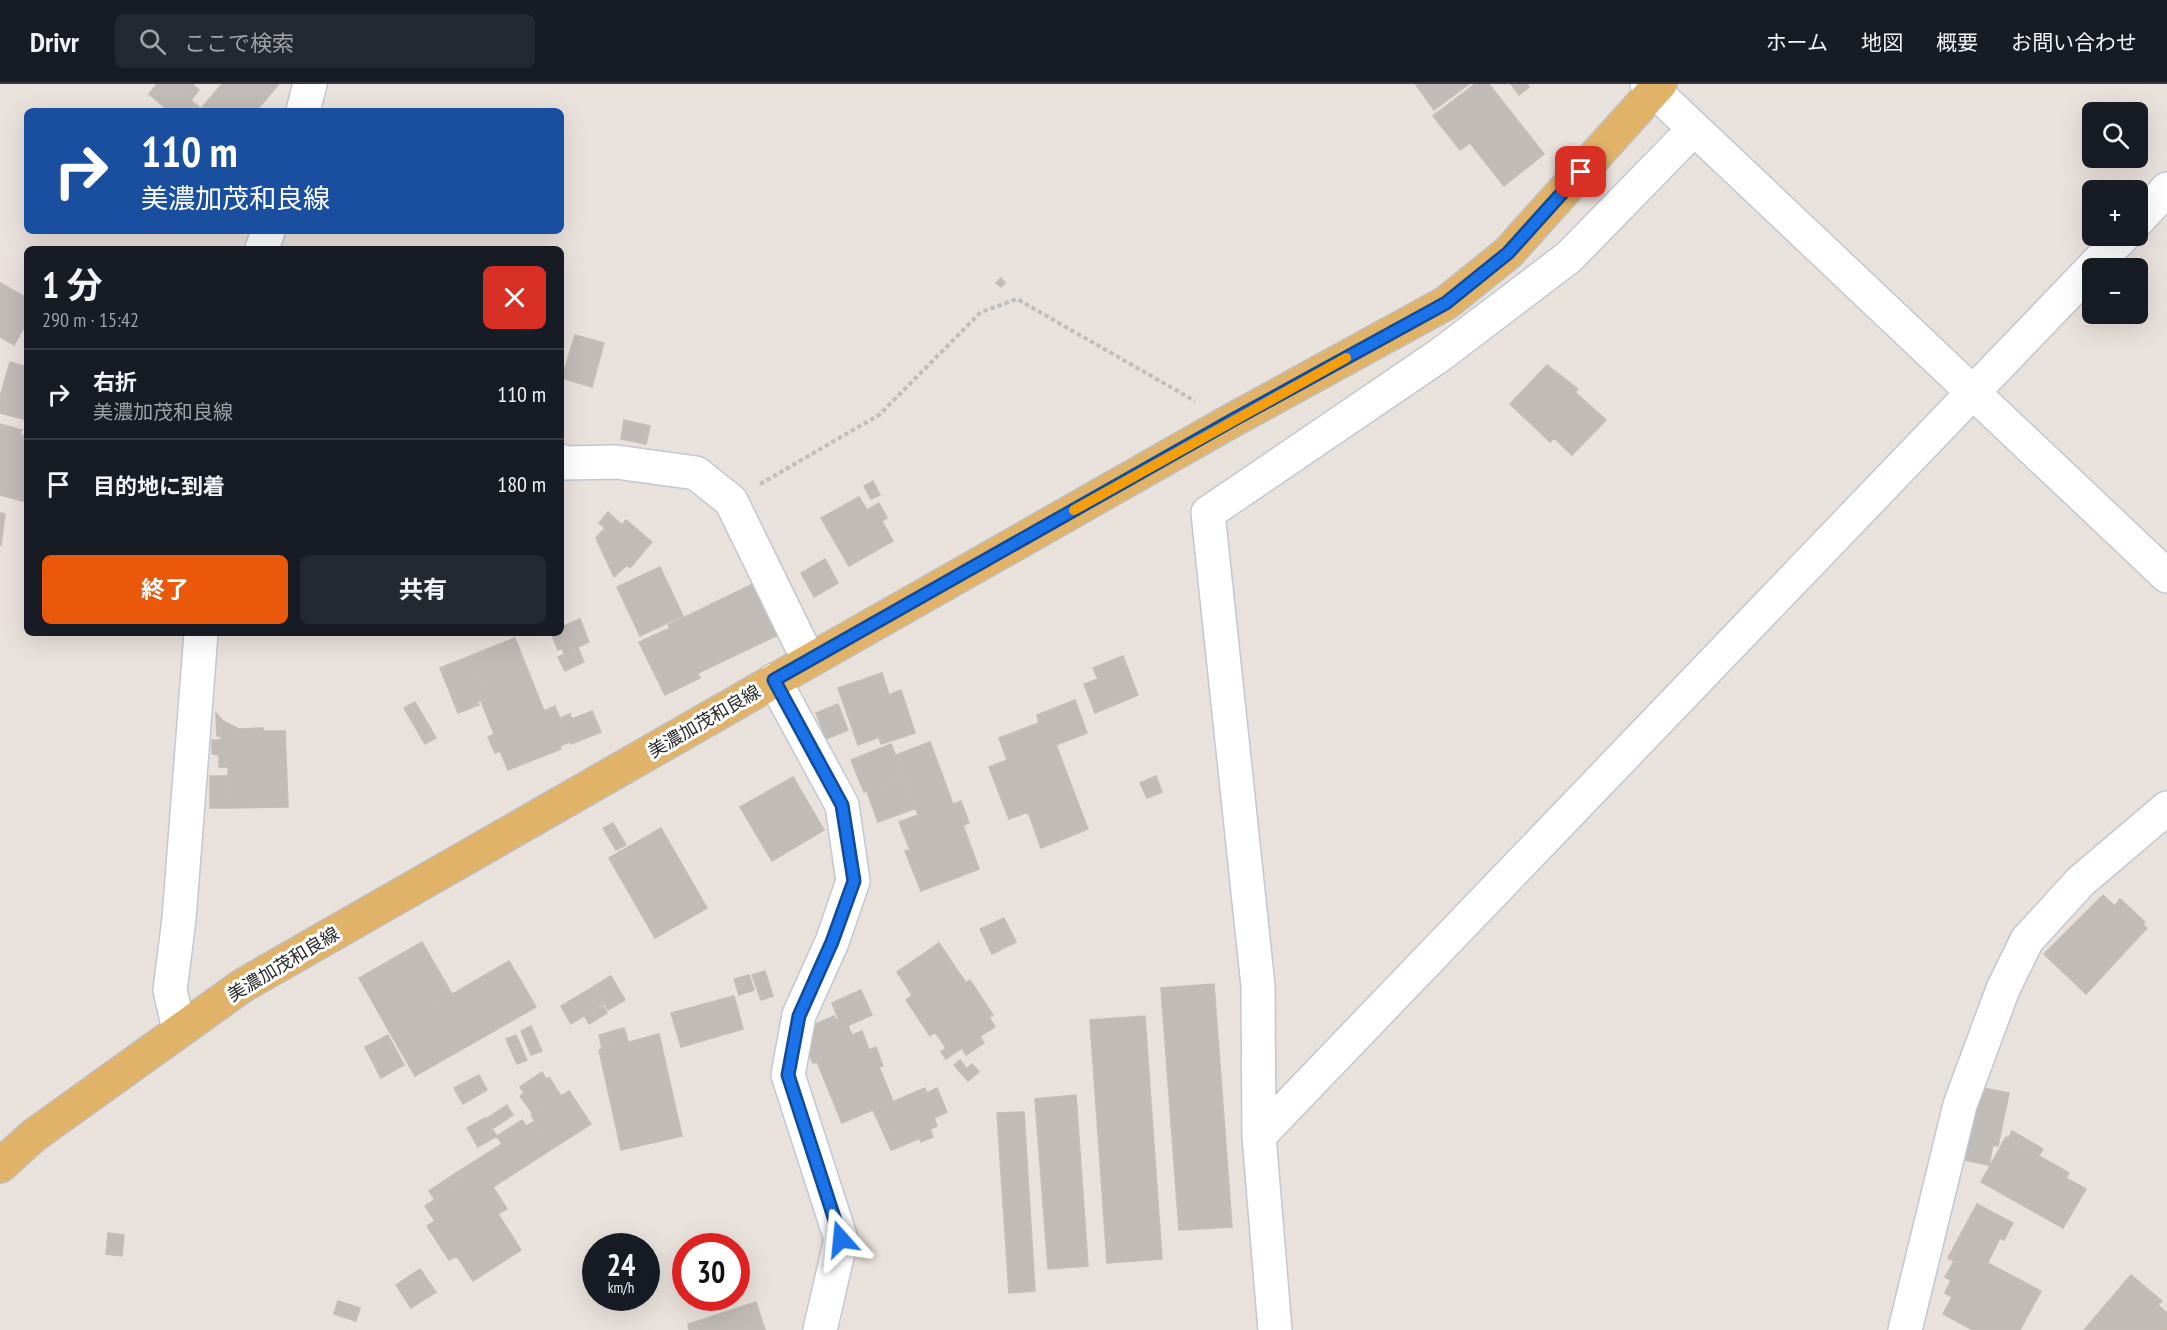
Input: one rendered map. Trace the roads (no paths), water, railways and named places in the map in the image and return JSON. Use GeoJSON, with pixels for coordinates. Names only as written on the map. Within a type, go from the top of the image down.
{"type":"FeatureCollection","features":[{"type":"Feature","properties":{"kind":"main road","name":"美濃加茂和良線"},"geometry":{"type":"LineString","coordinates":[[0,1166],[33,1136],[242,986],[774,680],[1231,421],[1446,303],[1508,253],[1653,86]]}},
{"type":"Feature","properties":{"kind":"street"},"geometry":{"type":"LineString","coordinates":[[304,108],[310,84]]}},
{"type":"Feature","properties":{"kind":"street"},"geometry":{"type":"LineString","coordinates":[[1653,86],[1694,129],[2167,576]]}},
{"type":"Feature","properties":{"kind":"street"},"geometry":{"type":"LineString","coordinates":[[1275,1330],[1259,1136],[1258,986],[1208,513],[1440,355],[1569,257],[1694,129]]}},
{"type":"Feature","properties":{"kind":"street"},"geometry":{"type":"LineString","coordinates":[[2148,209],[2167,189]]}},
{"type":"Feature","properties":{"kind":"street"},"geometry":{"type":"LineString","coordinates":[[1259,1136],[2113,246]]}},
{"type":"Feature","properties":{"kind":"street"},"geometry":{"type":"LineString","coordinates":[[564,463],[616,462],[696,473],[731,501],[809,661]]}},
{"type":"Feature","properties":{"kind":"street"},"geometry":{"type":"LineString","coordinates":[[179,1030],[171,990],[179,919],[201,636]]}},
{"type":"Feature","properties":{"kind":"street"},"geometry":{"type":"LineString","coordinates":[[774,680],[842,805],[854,881],[832,942],[799,1016],[788,1075],[841,1239],[820,1330]]}},
{"type":"Feature","properties":{"kind":"street"},"geometry":{"type":"LineString","coordinates":[[1905,1330],[1960,1106],[2003,989],[2027,940],[2081,881],[2167,808]]}}]}
